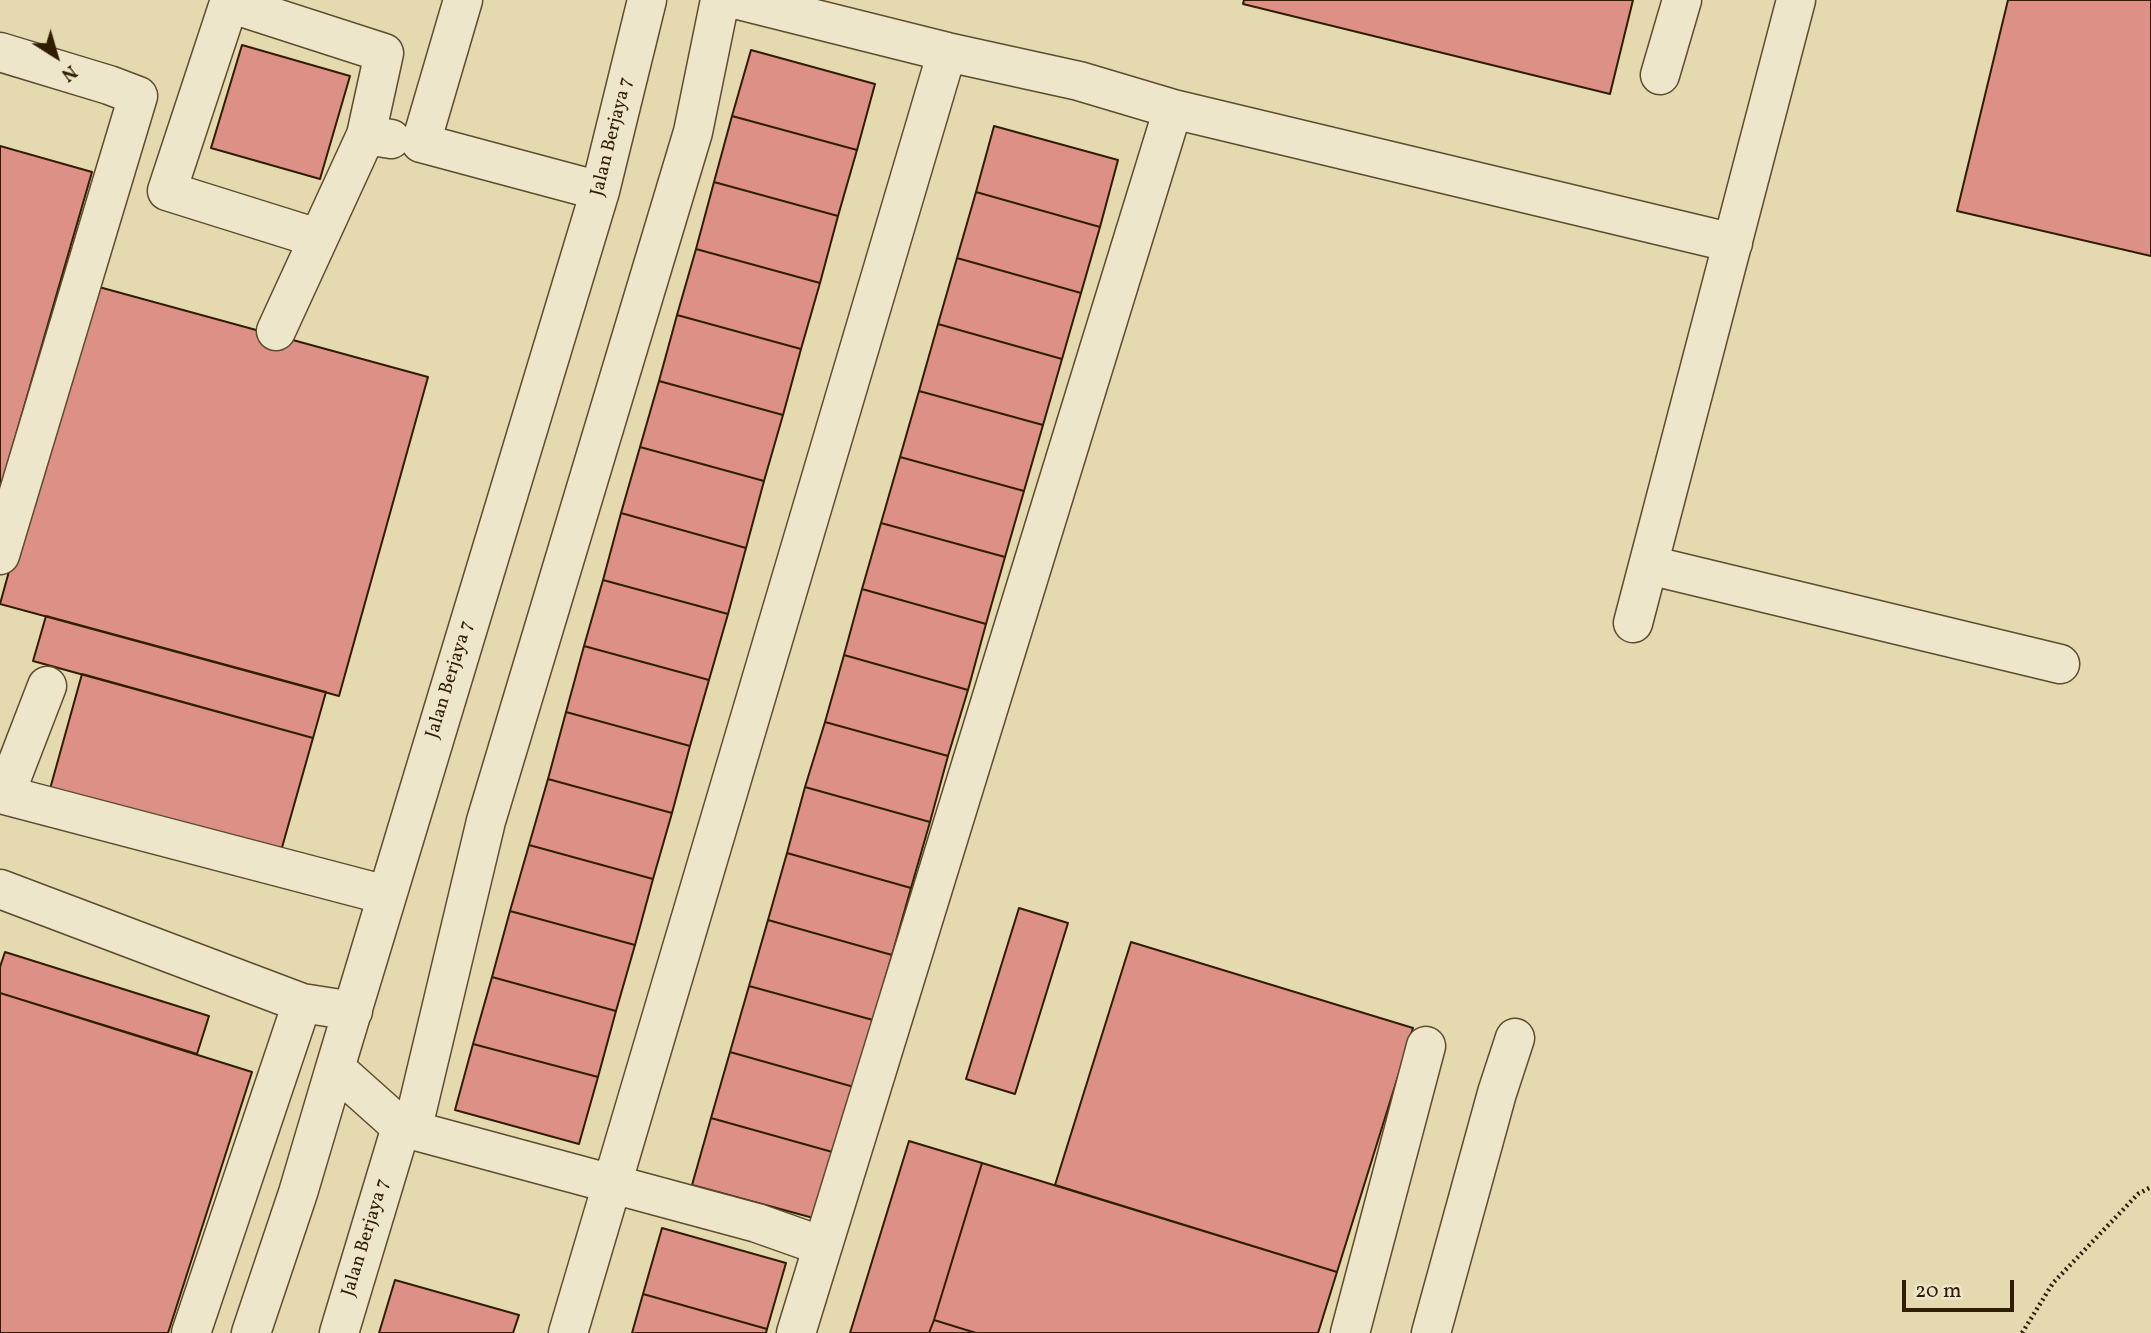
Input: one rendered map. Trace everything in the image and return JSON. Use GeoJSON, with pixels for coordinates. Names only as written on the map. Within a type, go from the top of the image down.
{"type":"FeatureCollection","features":[{"type":"Feature","properties":{"kind":"street"},"geometry":{"type":"LineString","coordinates":[[421,143],[463,0]]}},
{"type":"Feature","properties":{"kind":"street","name":"Jalan Berjaya 7"},"geometry":{"type":"LineString","coordinates":[[251,1333],[299,1193],[386,895],[600,191],[647,0]]}},
{"type":"Feature","properties":{"kind":"street","name":"Jalan Berjaya 7"},"geometry":{"type":"LineString","coordinates":[[339,1333],[406,1129],[486,821],[693,132],[720,0]]}},
{"type":"Feature","properties":{"kind":"street"},"geometry":{"type":"LineString","coordinates":[[739,0],[1079,82],[1173,109],[1733,243]]}},
{"type":"Feature","properties":{"kind":"street"},"geometry":{"type":"LineString","coordinates":[[1660,75],[1682,0]]}},
{"type":"Feature","properties":{"kind":"street"},"geometry":{"type":"LineString","coordinates":[[1633,623],[1796,0]]}},
{"type":"Feature","properties":{"kind":"street"},"geometry":{"type":"LineString","coordinates":[[276,331],[366,135],[384,53],[229,3],[167,191],[317,238]]}},
{"type":"Feature","properties":{"kind":"street"},"geometry":{"type":"LineString","coordinates":[[0,52],[138,96],[0,555]]}},
{"type":"Feature","properties":{"kind":"street"},"geometry":{"type":"LineString","coordinates":[[568,1333],[947,52]]}},
{"type":"Feature","properties":{"kind":"street"},"geometry":{"type":"LineString","coordinates":[[796,1333],[1173,109]]}},
{"type":"Feature","properties":{"kind":"street"},"geometry":{"type":"LineString","coordinates":[[366,135],[421,143],[600,191]]}},
{"type":"Feature","properties":{"kind":"street"},"geometry":{"type":"LineString","coordinates":[[1649,565],[2060,664]]}},
{"type":"Feature","properties":{"kind":"street"},"geometry":{"type":"LineString","coordinates":[[47,686],[5,795],[386,895]]}},
{"type":"Feature","properties":{"kind":"street"},"geometry":{"type":"LineString","coordinates":[[0,889],[302,1003],[353,1011]]}},
{"type":"Feature","properties":{"kind":"street"},"geometry":{"type":"LineString","coordinates":[[191,1333],[302,1003]]}},
{"type":"Feature","properties":{"kind":"street"},"geometry":{"type":"LineString","coordinates":[[1431,1333],[1497,1093],[1515,1038]]}},
{"type":"Feature","properties":{"kind":"street"},"geometry":{"type":"LineString","coordinates":[[1350,1333],[1426,1046]]}},
{"type":"Feature","properties":{"kind":"street"},"geometry":{"type":"LineString","coordinates":[[335,1068],[406,1129],[757,1223],[822,1246]]}},
{"type":"Feature","properties":{"kind":"path"},"geometry":{"type":"LineString","coordinates":[[2022,1333],[2053,1283],[2138,1194],[2151,1187]]}},
{"type":"Feature","properties":{"kind":"building"},"geometry":{"type":"Polygon","coordinates":[[[1244,0],[1633,0],[1610,94],[1243,4],[1244,0]]]}},
{"type":"Feature","properties":{"kind":"building"},"geometry":{"type":"Polygon","coordinates":[[[2008,0],[2151,0],[2151,256],[1957,211],[2008,0]]]}},
{"type":"Feature","properties":{"kind":"building"},"geometry":{"type":"Polygon","coordinates":[[[242,45],[350,76],[320,179],[211,148],[242,45]]]}},
{"type":"Feature","properties":{"kind":"building"},"geometry":{"type":"Polygon","coordinates":[[[751,50],[875,84],[857,150],[732,116],[751,50]]]}},
{"type":"Feature","properties":{"kind":"building"},"geometry":{"type":"Polygon","coordinates":[[[732,116],[857,150],[838,216],[714,182],[732,116]]]}},
{"type":"Feature","properties":{"kind":"building"},"geometry":{"type":"Polygon","coordinates":[[[994,126],[1118,160],[1100,227],[976,192],[994,126]]]}},
{"type":"Feature","properties":{"kind":"building"},"geometry":{"type":"Polygon","coordinates":[[[0,146],[92,172],[0,490],[0,146]]]}},
{"type":"Feature","properties":{"kind":"building"},"geometry":{"type":"Polygon","coordinates":[[[714,182],[838,216],[820,283],[696,249],[714,182]]]}},
{"type":"Feature","properties":{"kind":"building"},"geometry":{"type":"Polygon","coordinates":[[[976,192],[1100,227],[1081,293],[957,258],[976,192]]]}},
{"type":"Feature","properties":{"kind":"building"},"geometry":{"type":"Polygon","coordinates":[[[696,249],[820,283],[801,349],[677,315],[696,249]]]}},
{"type":"Feature","properties":{"kind":"building"},"geometry":{"type":"Polygon","coordinates":[[[957,258],[1081,293],[1062,359],[938,324],[957,258]]]}},
{"type":"Feature","properties":{"kind":"building"},"geometry":{"type":"Polygon","coordinates":[[[88,284],[428,377],[339,696],[0,604],[88,284]]]}},
{"type":"Feature","properties":{"kind":"building"},"geometry":{"type":"Polygon","coordinates":[[[677,315],[801,349],[783,415],[659,381],[677,315]]]}},
{"type":"Feature","properties":{"kind":"building"},"geometry":{"type":"Polygon","coordinates":[[[938,324],[1062,359],[1043,425],[919,391],[938,324]]]}},
{"type":"Feature","properties":{"kind":"building"},"geometry":{"type":"Polygon","coordinates":[[[659,381],[783,415],[764,481],[640,447],[659,381]]]}},
{"type":"Feature","properties":{"kind":"building"},"geometry":{"type":"Polygon","coordinates":[[[919,391],[1043,425],[1024,491],[900,457],[919,391]]]}},
{"type":"Feature","properties":{"kind":"building"},"geometry":{"type":"Polygon","coordinates":[[[640,447],[764,481],[746,548],[621,513],[640,447]]]}},
{"type":"Feature","properties":{"kind":"building"},"geometry":{"type":"Polygon","coordinates":[[[900,457],[1024,491],[1005,557],[881,523],[900,457]]]}},
{"type":"Feature","properties":{"kind":"building"},"geometry":{"type":"Polygon","coordinates":[[[621,513],[746,548],[728,614],[603,580],[621,513]]]}},
{"type":"Feature","properties":{"kind":"building"},"geometry":{"type":"Polygon","coordinates":[[[881,523],[1005,557],[986,624],[862,589],[881,523]]]}},
{"type":"Feature","properties":{"kind":"building"},"geometry":{"type":"Polygon","coordinates":[[[603,580],[728,614],[709,680],[584,646],[603,580]]]}},
{"type":"Feature","properties":{"kind":"building"},"geometry":{"type":"Polygon","coordinates":[[[862,589],[986,624],[968,690],[844,655],[862,589]]]}},
{"type":"Feature","properties":{"kind":"building"},"geometry":{"type":"Polygon","coordinates":[[[46,616],[326,692],[313,738],[33,661],[46,616]]]}},
{"type":"Feature","properties":{"kind":"building"},"geometry":{"type":"Polygon","coordinates":[[[584,646],[709,680],[690,746],[566,712],[584,646]]]}},
{"type":"Feature","properties":{"kind":"building"},"geometry":{"type":"Polygon","coordinates":[[[844,655],[968,690],[948,756],[825,722],[844,655]]]}},
{"type":"Feature","properties":{"kind":"building"},"geometry":{"type":"Polygon","coordinates":[[[82,674],[313,738],[281,851],[50,789],[82,674]]]}},
{"type":"Feature","properties":{"kind":"building"},"geometry":{"type":"Polygon","coordinates":[[[566,712],[690,746],[672,813],[548,779],[566,712]]]}},
{"type":"Feature","properties":{"kind":"building"},"geometry":{"type":"Polygon","coordinates":[[[825,722],[948,756],[930,822],[805,787],[825,722]]]}},
{"type":"Feature","properties":{"kind":"building"},"geometry":{"type":"Polygon","coordinates":[[[548,779],[672,813],[653,879],[529,845],[548,779]]]}},
{"type":"Feature","properties":{"kind":"building"},"geometry":{"type":"Polygon","coordinates":[[[805,787],[930,822],[911,888],[787,853],[805,787]]]}},
{"type":"Feature","properties":{"kind":"building"},"geometry":{"type":"Polygon","coordinates":[[[529,845],[653,879],[635,945],[510,911],[529,845]]]}},
{"type":"Feature","properties":{"kind":"building"},"geometry":{"type":"Polygon","coordinates":[[[787,853],[911,888],[892,955],[768,920],[787,853]]]}},
{"type":"Feature","properties":{"kind":"building"},"geometry":{"type":"Polygon","coordinates":[[[1019,908],[1068,923],[1015,1094],[966,1079],[1019,908]]]}},
{"type":"Feature","properties":{"kind":"building"},"geometry":{"type":"Polygon","coordinates":[[[510,911],[635,945],[616,1011],[492,977],[510,911]]]}},
{"type":"Feature","properties":{"kind":"building"},"geometry":{"type":"Polygon","coordinates":[[[768,920],[892,955],[873,1020],[749,986],[768,920]]]}},
{"type":"Feature","properties":{"kind":"building"},"geometry":{"type":"Polygon","coordinates":[[[1131,942],[1413,1028],[1337,1272],[1055,1185],[1131,942]]]}},
{"type":"Feature","properties":{"kind":"building"},"geometry":{"type":"Polygon","coordinates":[[[5,952],[209,1016],[197,1054],[0,993],[0,967],[5,952]]]}},
{"type":"Feature","properties":{"kind":"building"},"geometry":{"type":"Polygon","coordinates":[[[492,977],[616,1011],[598,1077],[473,1044],[492,977]]]}},
{"type":"Feature","properties":{"kind":"building"},"geometry":{"type":"Polygon","coordinates":[[[749,986],[873,1020],[854,1087],[730,1052],[749,986]]]}},
{"type":"Feature","properties":{"kind":"building"},"geometry":{"type":"Polygon","coordinates":[[[0,993],[252,1072],[168,1333],[0,1333],[0,993]]]}},
{"type":"Feature","properties":{"kind":"building"},"geometry":{"type":"Polygon","coordinates":[[[473,1044],[598,1077],[579,1144],[455,1110],[473,1044]]]}},
{"type":"Feature","properties":{"kind":"building"},"geometry":{"type":"Polygon","coordinates":[[[730,1052],[854,1087],[836,1153],[711,1118],[730,1052]]]}},
{"type":"Feature","properties":{"kind":"building"},"geometry":{"type":"Polygon","coordinates":[[[711,1118],[836,1153],[817,1219],[692,1185],[711,1118]]]}},
{"type":"Feature","properties":{"kind":"building"},"geometry":{"type":"Polygon","coordinates":[[[909,1141],[982,1163],[934,1320],[929,1333],[850,1333],[909,1141]]]}},
{"type":"Feature","properties":{"kind":"building"},"geometry":{"type":"Polygon","coordinates":[[[982,1163],[1337,1272],[1318,1333],[976,1333],[934,1320],[982,1163]]]}},
{"type":"Feature","properties":{"kind":"building"},"geometry":{"type":"Polygon","coordinates":[[[662,1228],[786,1263],[767,1329],[643,1294],[662,1228]]]}},
{"type":"Feature","properties":{"kind":"building"},"geometry":{"type":"Polygon","coordinates":[[[395,1280],[519,1315],[513,1333],[379,1333],[395,1280]]]}},
{"type":"Feature","properties":{"kind":"building"},"geometry":{"type":"Polygon","coordinates":[[[643,1294],[767,1329],[766,1333],[632,1333],[643,1294]]]}},
{"type":"Feature","properties":{"kind":"building"},"geometry":{"type":"Polygon","coordinates":[[[934,1320],[976,1333],[929,1333],[934,1320]]]}}]}
